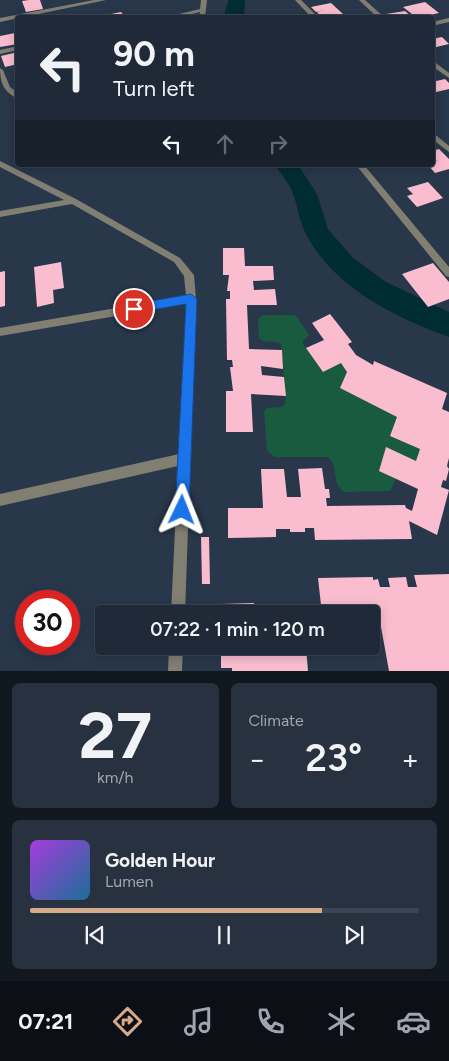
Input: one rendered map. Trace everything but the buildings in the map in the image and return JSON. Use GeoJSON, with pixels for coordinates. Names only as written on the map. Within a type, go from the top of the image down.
{"type":"FeatureCollection","features":[{"type":"Feature","properties":{"kind":"street"},"geometry":{"type":"LineString","coordinates":[[26,15],[103,0]]}},
{"type":"Feature","properties":{"kind":"street"},"geometry":{"type":"LineString","coordinates":[[202,15],[204,0]]}},
{"type":"Feature","properties":{"kind":"street"},"geometry":{"type":"LineString","coordinates":[[298,0],[313,15]]}},
{"type":"Feature","properties":{"kind":"street"},"geometry":{"type":"LineString","coordinates":[[362,0],[379,15]]}},
{"type":"Feature","properties":{"kind":"street"},"geometry":{"type":"LineString","coordinates":[[180,15],[203,10]]}},
{"type":"Feature","properties":{"kind":"street"},"geometry":{"type":"LineString","coordinates":[[0,20],[15,17]]}},
{"type":"Feature","properties":{"kind":"street"},"geometry":{"type":"LineString","coordinates":[[435,23],[449,20]]}},
{"type":"Feature","properties":{"kind":"street"},"geometry":{"type":"LineString","coordinates":[[0,52],[15,49]]}},
{"type":"Feature","properties":{"kind":"street"},"geometry":{"type":"LineString","coordinates":[[435,64],[449,76]]}},
{"type":"Feature","properties":{"kind":"street"},"geometry":{"type":"LineString","coordinates":[[0,70],[6,88],[15,95]]}},
{"type":"Feature","properties":{"kind":"street"},"geometry":{"type":"LineString","coordinates":[[6,88],[15,86]]}},
{"type":"Feature","properties":{"kind":"street"},"geometry":{"type":"LineString","coordinates":[[435,137],[449,135]]}},
{"type":"Feature","properties":{"kind":"street"},"geometry":{"type":"LineString","coordinates":[[435,138],[449,150]]}},
{"type":"Feature","properties":{"kind":"street"},"geometry":{"type":"LineString","coordinates":[[0,164],[73,201],[182,264],[191,281],[178,605]]}},
{"type":"Feature","properties":{"kind":"street"},"geometry":{"type":"LineString","coordinates":[[362,167],[449,273]]}},
{"type":"Feature","properties":{"kind":"street"},"geometry":{"type":"LineString","coordinates":[[0,214],[73,201]]}},
{"type":"Feature","properties":{"kind":"street"},"geometry":{"type":"LineString","coordinates":[[0,332],[191,299]]}},
{"type":"Feature","properties":{"kind":"street"},"geometry":{"type":"LineString","coordinates":[[0,500],[184,459]]}},
{"type":"Feature","properties":{"kind":"street"},"geometry":{"type":"LineString","coordinates":[[175,671],[176,655]]}},
{"type":"Feature","properties":{"kind":"green space"},"geometry":{"type":"Polygon","coordinates":[[[263,315],[294,315],[297,317],[309,335],[303,341],[303,344],[323,372],[341,363],[347,372],[340,388],[397,417],[391,436],[420,449],[416,461],[386,448],[379,471],[396,479],[390,491],[345,492],[340,489],[336,480],[334,465],[328,457],[275,457],[267,451],[264,411],[267,408],[282,407],[285,404],[286,396],[281,344],[264,341],[259,338],[258,319],[263,315]]]}},
{"type":"Feature","properties":{"kind":"waterway"},"geometry":{"type":"LineString","coordinates":[[226,15],[230,0]]}},
{"type":"Feature","properties":{"kind":"waterway"},"geometry":{"type":"LineString","coordinates":[[236,15],[237,0]]}},
{"type":"Feature","properties":{"kind":"waterway"},"geometry":{"type":"LineString","coordinates":[[287,167],[305,194],[318,234],[329,250],[343,264],[376,289],[395,300],[449,325]]}},
{"type":"Feature","properties":{"kind":"route"},"geometry":{"type":"LineString","coordinates":[[134,309],[191,299],[182,510]]}}]}
